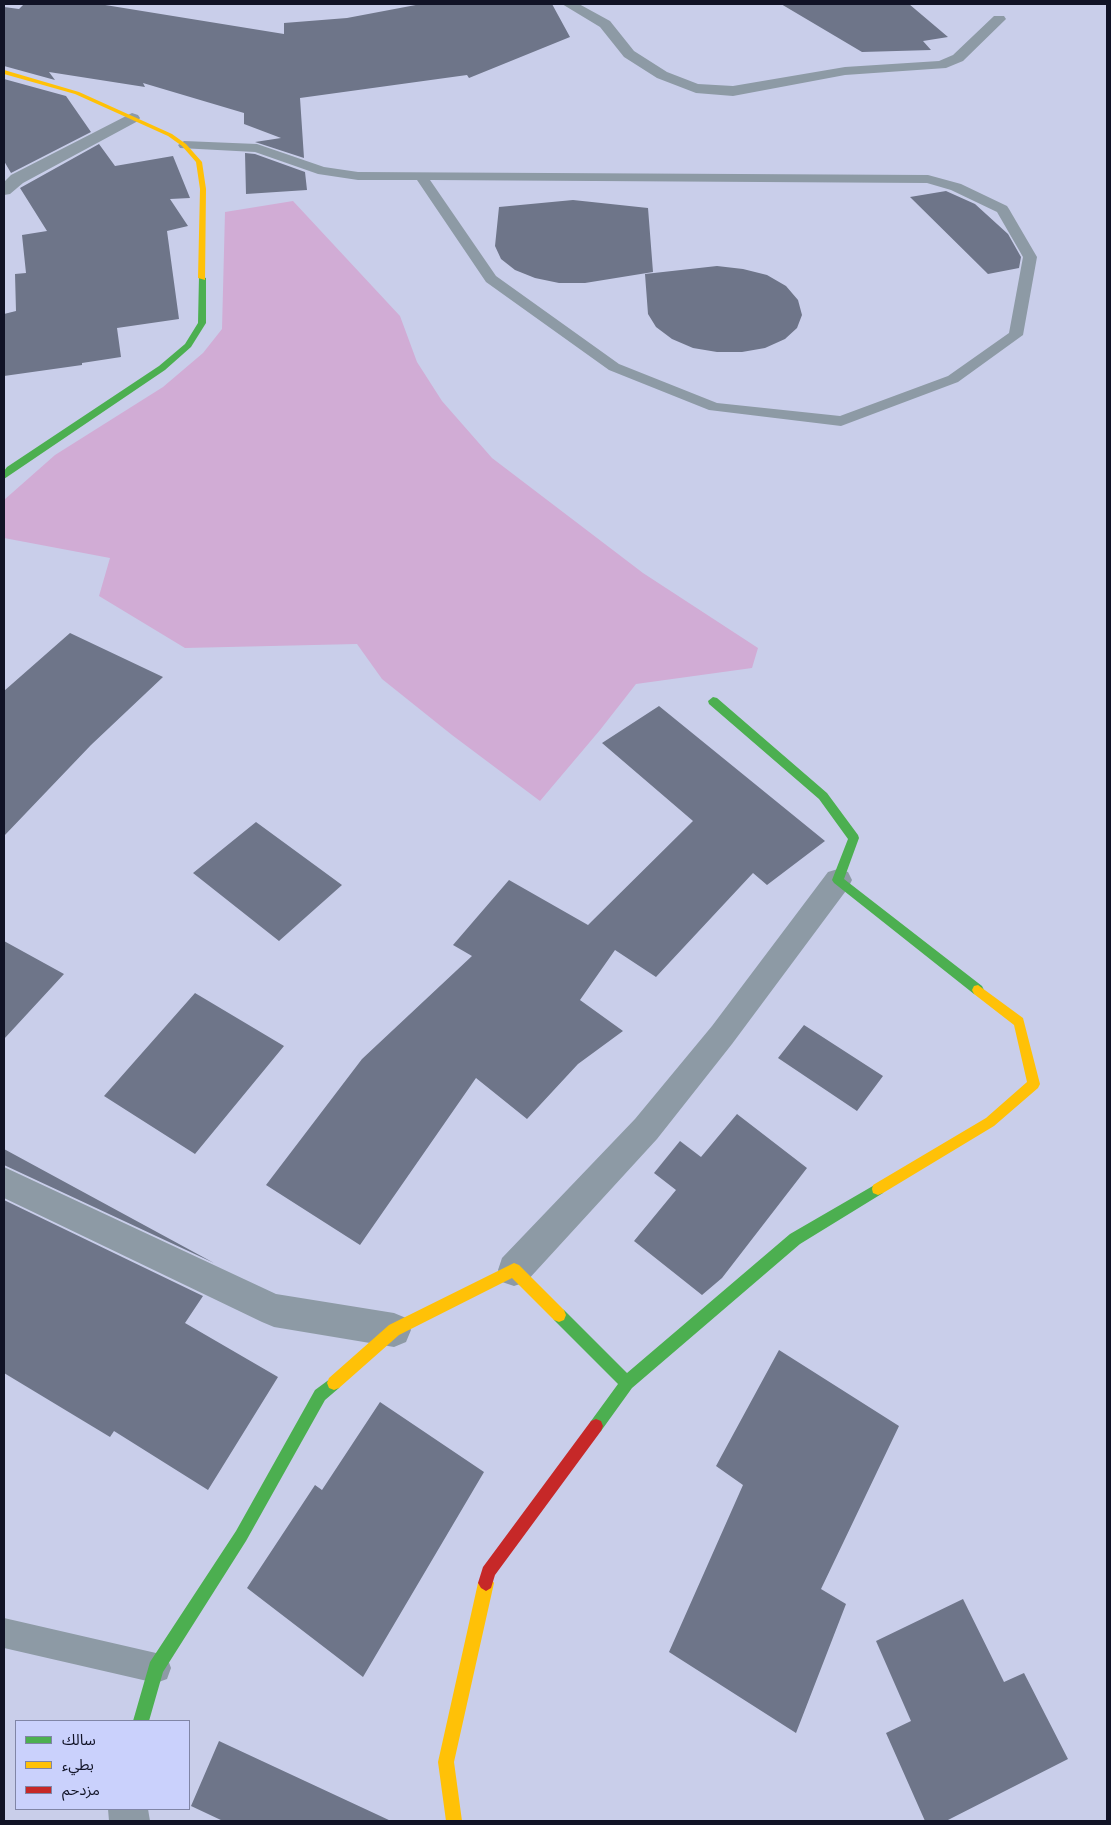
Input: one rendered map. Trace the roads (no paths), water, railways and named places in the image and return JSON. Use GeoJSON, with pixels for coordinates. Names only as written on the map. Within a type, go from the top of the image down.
{"type":"FeatureCollection","features":[{"type":"Feature","properties":{"kind":"street"},"geometry":{"type":"LineString","coordinates":[[569,4],[604,24],[629,54],[662,75],[696,88],[733,91],[845,71],[941,65],[958,58],[999,19]]}},
{"type":"Feature","properties":{"kind":"street"},"geometry":{"type":"LineString","coordinates":[[4,72],[77,94],[170,135],[184,145],[198,162],[203,189],[202,323],[188,345],[162,368],[10,469],[4,476]]}},
{"type":"Feature","properties":{"kind":"street"},"geometry":{"type":"LineString","coordinates":[[4,190],[17,179],[132,118]]}},
{"type":"Feature","properties":{"kind":"street"},"geometry":{"type":"LineString","coordinates":[[141,1720],[156,1668],[241,1536],[320,1395],[394,1330],[514,1270],[646,1130],[722,1035],[838,880],[854,838],[823,796],[713,701]]}},
{"type":"Feature","properties":{"kind":"street"},"geometry":{"type":"LineString","coordinates":[[454,1821],[446,1762],[488,1572],[627,1383],[795,1239],[990,1122],[1034,1084],[1019,1022],[838,880]]}},
{"type":"Feature","properties":{"kind":"street"},"geometry":{"type":"LineString","coordinates":[[4,1182],[274,1310],[394,1330]]}},
{"type":"Feature","properties":{"kind":"street"},"geometry":{"type":"LineString","coordinates":[[514,1270],[627,1383]]}},
{"type":"Feature","properties":{"kind":"lane"},"geometry":{"type":"LineString","coordinates":[[184,145],[257,148],[322,171],[358,176],[421,176],[928,179],[956,187],[1002,209],[1030,258],[1016,335],[953,379],[840,421],[714,408],[614,367],[491,279],[421,176]]}},
{"type":"Feature","properties":{"kind":"lane"},"geometry":{"type":"LineString","coordinates":[[4,1633],[156,1668]]}}]}
